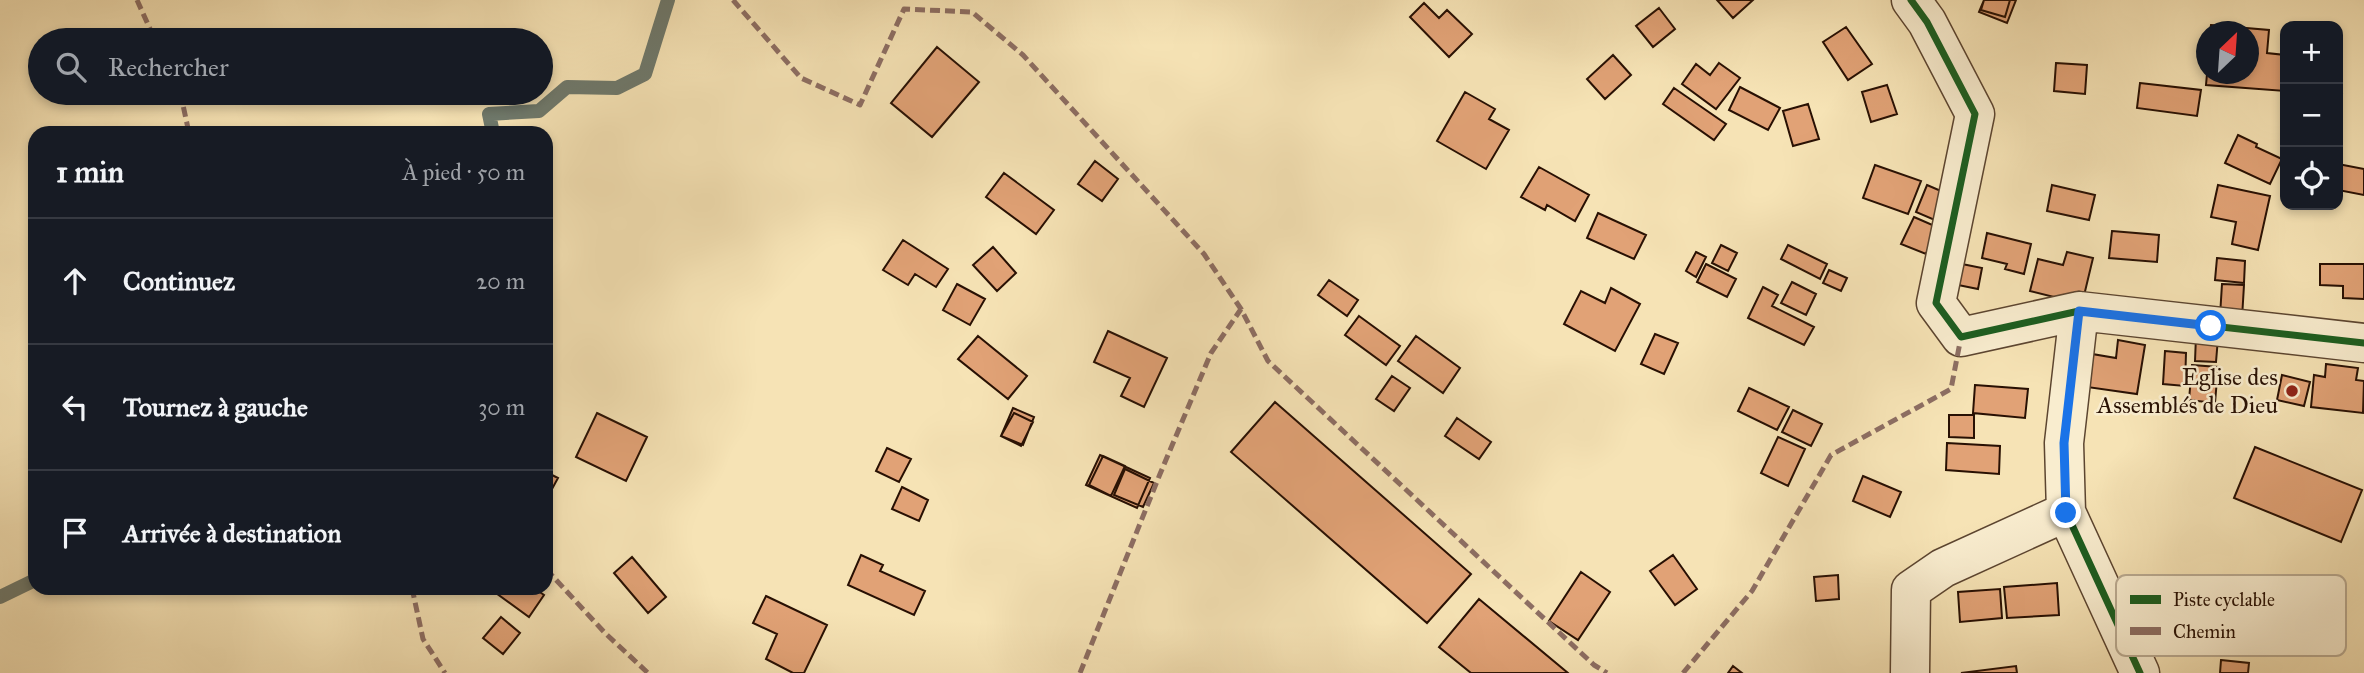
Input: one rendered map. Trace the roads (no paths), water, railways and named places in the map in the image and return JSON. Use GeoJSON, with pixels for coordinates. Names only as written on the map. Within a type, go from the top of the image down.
{"type":"FeatureCollection","features":[{"type":"Feature","properties":{"kind":"street"},"geometry":{"type":"LineString","coordinates":[[1911,0],[1927,22],[1975,114],[1936,303],[1961,337],[2079,311],[2364,343]]}},
{"type":"Feature","properties":{"kind":"street"},"geometry":{"type":"LineString","coordinates":[[2079,311],[2064,443],[2066,513],[2116,621]]}},
{"type":"Feature","properties":{"kind":"street"},"geometry":{"type":"LineString","coordinates":[[1910,673],[1911,590],[1943,568],[2066,513]]}},
{"type":"Feature","properties":{"kind":"street"},"geometry":{"type":"LineString","coordinates":[[2132,656],[2140,673]]}},
{"type":"Feature","properties":{"kind":"waterway"},"geometry":{"type":"LineString","coordinates":[[553,99],[567,87],[617,88],[645,74],[668,0]]}},
{"type":"Feature","properties":{"kind":"waterway"},"geometry":{"type":"LineString","coordinates":[[492,126],[489,114],[539,111],[546,105]]}},
{"type":"Feature","properties":{"kind":"waterway"},"geometry":{"type":"LineString","coordinates":[[0,597],[28,583]]}},
{"type":"Feature","properties":{"kind":"place","name":"Eglise des Assemblés de Dieu"},"geometry":{"type":"Point","coordinates":[2292,391]}}]}
